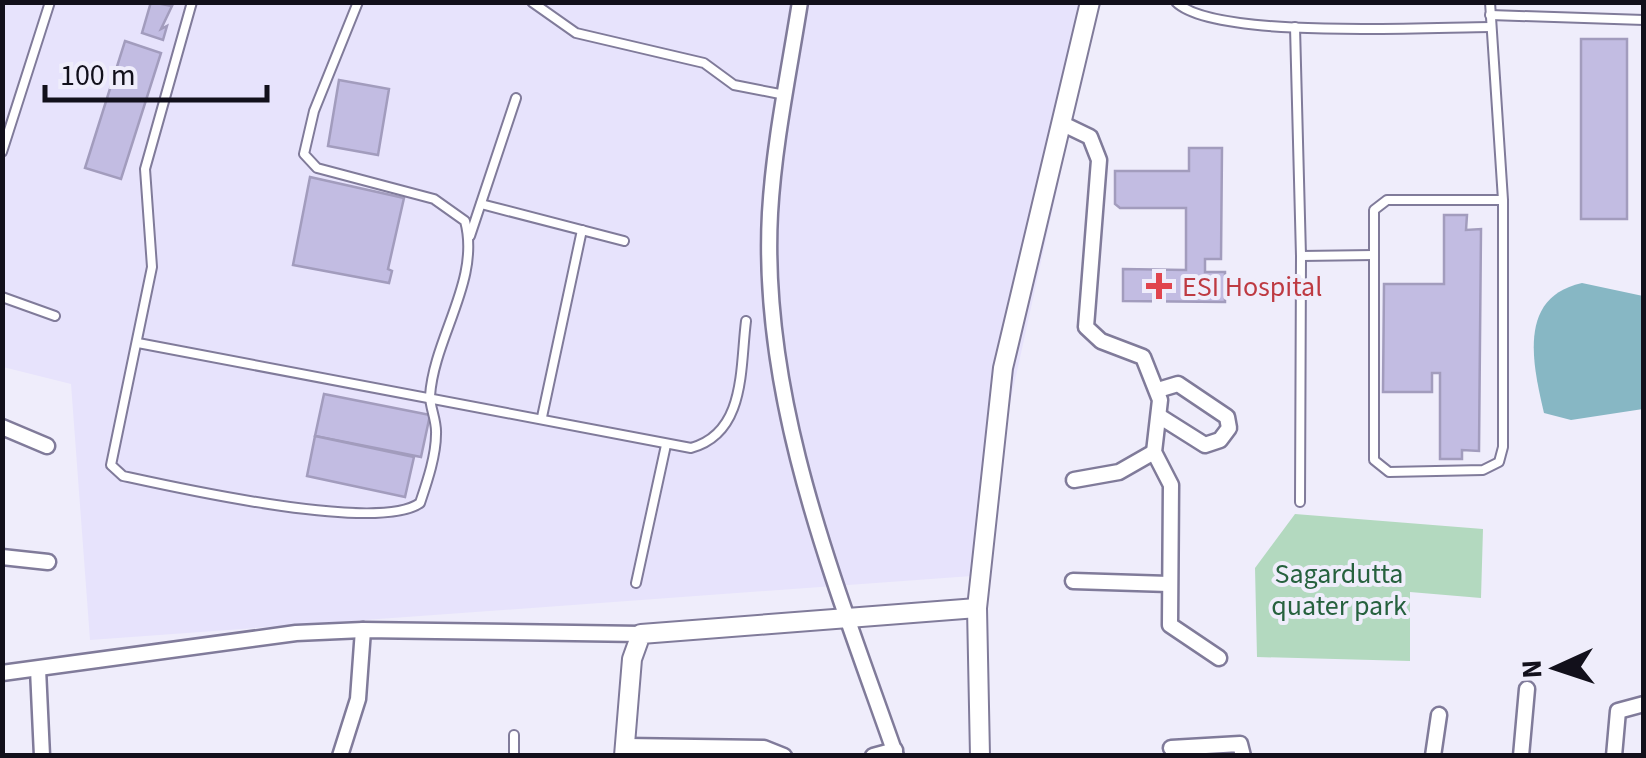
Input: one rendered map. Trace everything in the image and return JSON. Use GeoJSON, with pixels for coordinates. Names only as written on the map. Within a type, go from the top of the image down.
{"type":"FeatureCollection","features":[{"type":"Feature","properties":{"kind":"street"},"geometry":{"type":"LineString","coordinates":[[800,2],[770,213],[778,351],[813,513],[846,620],[896,753],[874,756]]}},
{"type":"Feature","properties":{"kind":"street"},"geometry":{"type":"LineString","coordinates":[[980,756],[977,608],[1003,368],[1090,2]]}},
{"type":"Feature","properties":{"kind":"street"},"geometry":{"type":"LineString","coordinates":[[1063,124],[1090,138],[1099,160],[1086,327],[1101,341],[1143,357],[1158,390],[1154,452],[1171,485],[1174,536],[1170,625],[1219,658]]}},
{"type":"Feature","properties":{"kind":"street"},"geometry":{"type":"LineString","coordinates":[[1158,390],[1178,384],[1228,417],[1229,428],[1220,440],[1206,445],[1158,416]]}},
{"type":"Feature","properties":{"kind":"street"},"geometry":{"type":"LineString","coordinates":[[2,427],[47,446]]}},
{"type":"Feature","properties":{"kind":"street"},"geometry":{"type":"LineString","coordinates":[[1074,480],[1120,472],[1154,452]]}},
{"type":"Feature","properties":{"kind":"street"},"geometry":{"type":"LineString","coordinates":[[2,557],[48,562]]}},
{"type":"Feature","properties":{"kind":"street"},"geometry":{"type":"LineString","coordinates":[[1074,581],[1169,584]]}},
{"type":"Feature","properties":{"kind":"street"},"geometry":{"type":"LineString","coordinates":[[2,673],[264,637],[363,630],[642,634],[977,608]]}},
{"type":"Feature","properties":{"kind":"street"},"geometry":{"type":"LineString","coordinates":[[340,756],[358,699],[363,630]]}},
{"type":"Feature","properties":{"kind":"street"},"geometry":{"type":"LineString","coordinates":[[642,634],[632,660],[625,751],[764,748],[784,756]]}},
{"type":"Feature","properties":{"kind":"street"},"geometry":{"type":"LineString","coordinates":[[38,669],[42,756]]}},
{"type":"Feature","properties":{"kind":"street"},"geometry":{"type":"LineString","coordinates":[[1522,756],[1527,688]]}},
{"type":"Feature","properties":{"kind":"street"},"geometry":{"type":"LineString","coordinates":[[1614,756],[1618,711],[1644,704]]}},
{"type":"Feature","properties":{"kind":"street"},"geometry":{"type":"LineString","coordinates":[[1433,756],[1439,716]]}},
{"type":"Feature","properties":{"kind":"street"},"geometry":{"type":"LineString","coordinates":[[1171,748],[1240,744],[1244,756]]}},
{"type":"Feature","properties":{"kind":"lane"},"geometry":{"type":"LineString","coordinates":[[2,152],[50,2]]}},
{"type":"Feature","properties":{"kind":"lane"},"geometry":{"type":"LineString","coordinates":[[192,2],[145,169],[154,247],[111,465],[124,476],[300,508],[410,510],[420,502],[436,435],[430,396],[461,289],[470,238],[516,98]]}},
{"type":"Feature","properties":{"kind":"lane"},"geometry":{"type":"LineString","coordinates":[[358,2],[314,111],[304,154],[317,168],[434,199],[465,221],[470,238]]}},
{"type":"Feature","properties":{"kind":"lane"},"geometry":{"type":"LineString","coordinates":[[532,2],[576,33],[704,63],[734,84],[785,95]]}},
{"type":"Feature","properties":{"kind":"lane"},"geometry":{"type":"LineString","coordinates":[[1176,2],[1200,18],[1295,28],[1492,27]]}},
{"type":"Feature","properties":{"kind":"lane"},"geometry":{"type":"LineString","coordinates":[[1490,2],[1503,200],[1503,447],[1499,462],[1490,468],[1388,472],[1374,460],[1374,210],[1382,202],[1503,200]]}},
{"type":"Feature","properties":{"kind":"lane"},"geometry":{"type":"LineString","coordinates":[[1490,14],[1644,20]]}},
{"type":"Feature","properties":{"kind":"lane"},"geometry":{"type":"LineString","coordinates":[[1295,28],[1301,256],[1300,502]]}},
{"type":"Feature","properties":{"kind":"lane"},"geometry":{"type":"LineString","coordinates":[[481,204],[624,241]]}},
{"type":"Feature","properties":{"kind":"lane"},"geometry":{"type":"LineString","coordinates":[[542,417],[582,230]]}},
{"type":"Feature","properties":{"kind":"lane"},"geometry":{"type":"LineString","coordinates":[[1301,256],[1374,254]]}},
{"type":"Feature","properties":{"kind":"lane"},"geometry":{"type":"LineString","coordinates":[[2,297],[55,316]]}},
{"type":"Feature","properties":{"kind":"lane"},"geometry":{"type":"LineString","coordinates":[[138,343],[542,417],[666,445],[704,444],[729,422],[746,321]]}},
{"type":"Feature","properties":{"kind":"lane"},"geometry":{"type":"LineString","coordinates":[[636,583],[666,445]]}},
{"type":"Feature","properties":{"kind":"lane"},"geometry":{"type":"LineString","coordinates":[[514,735],[514,756]]}},
{"type":"Feature","properties":{"kind":"shaded area"},"geometry":{"type":"Polygon","coordinates":[[[3,3],[1098,3],[972,576],[90,640],[71,384],[3,367],[3,3]]]}},
{"type":"Feature","properties":{"kind":"green space","name":"Sagardutta quater park"},"geometry":{"type":"Polygon","coordinates":[[[1295,514],[1483,529],[1481,598],[1410,592],[1410,661],[1257,657],[1255,568],[1295,514]]]}},
{"type":"Feature","properties":{"kind":"water"},"geometry":{"type":"Polygon","coordinates":[[[1582,283],[1643,296],[1643,409],[1571,420],[1544,413],[1534,353],[1539,317],[1547,302],[1582,283]]]}},
{"type":"Feature","properties":{"kind":"building"},"geometry":{"type":"Polygon","coordinates":[[[151,2],[172,6],[161,29],[167,26],[163,40],[142,33],[151,2]]]}},
{"type":"Feature","properties":{"kind":"building"},"geometry":{"type":"Polygon","coordinates":[[[1581,39],[1627,39],[1627,219],[1581,219],[1581,39]]]}},
{"type":"Feature","properties":{"kind":"building"},"geometry":{"type":"Polygon","coordinates":[[[125,41],[161,53],[121,179],[85,168],[125,41]]]}},
{"type":"Feature","properties":{"kind":"building"},"geometry":{"type":"Polygon","coordinates":[[[339,80],[389,89],[378,155],[328,146],[339,80]]]}},
{"type":"Feature","properties":{"kind":"building"},"geometry":{"type":"Polygon","coordinates":[[[1189,148],[1222,148],[1221,259],[1205,259],[1205,272],[1225,272],[1225,302],[1123,301],[1123,269],[1186,270],[1186,208],[1120,208],[1115,204],[1115,171],[1189,171],[1189,148]]]}},
{"type":"Feature","properties":{"kind":"building"},"geometry":{"type":"Polygon","coordinates":[[[310,177],[404,198],[388,269],[392,271],[389,283],[293,265],[310,177]]]}},
{"type":"Feature","properties":{"kind":"building"},"geometry":{"type":"Polygon","coordinates":[[[1444,215],[1467,215],[1466,230],[1481,229],[1479,451],[1462,450],[1462,459],[1440,459],[1440,373],[1432,373],[1432,392],[1383,392],[1384,284],[1444,284],[1444,215]]]}},
{"type":"Feature","properties":{"kind":"building"},"geometry":{"type":"Polygon","coordinates":[[[324,394],[430,415],[421,457],[315,436],[324,394]]]}},
{"type":"Feature","properties":{"kind":"building"},"geometry":{"type":"Polygon","coordinates":[[[315,436],[414,457],[405,497],[307,476],[315,436]]]}},
{"type":"Feature","properties":{"kind":"place","name":"ESI Hospital"},"geometry":{"type":"Point","coordinates":[1159,286]}}]}
